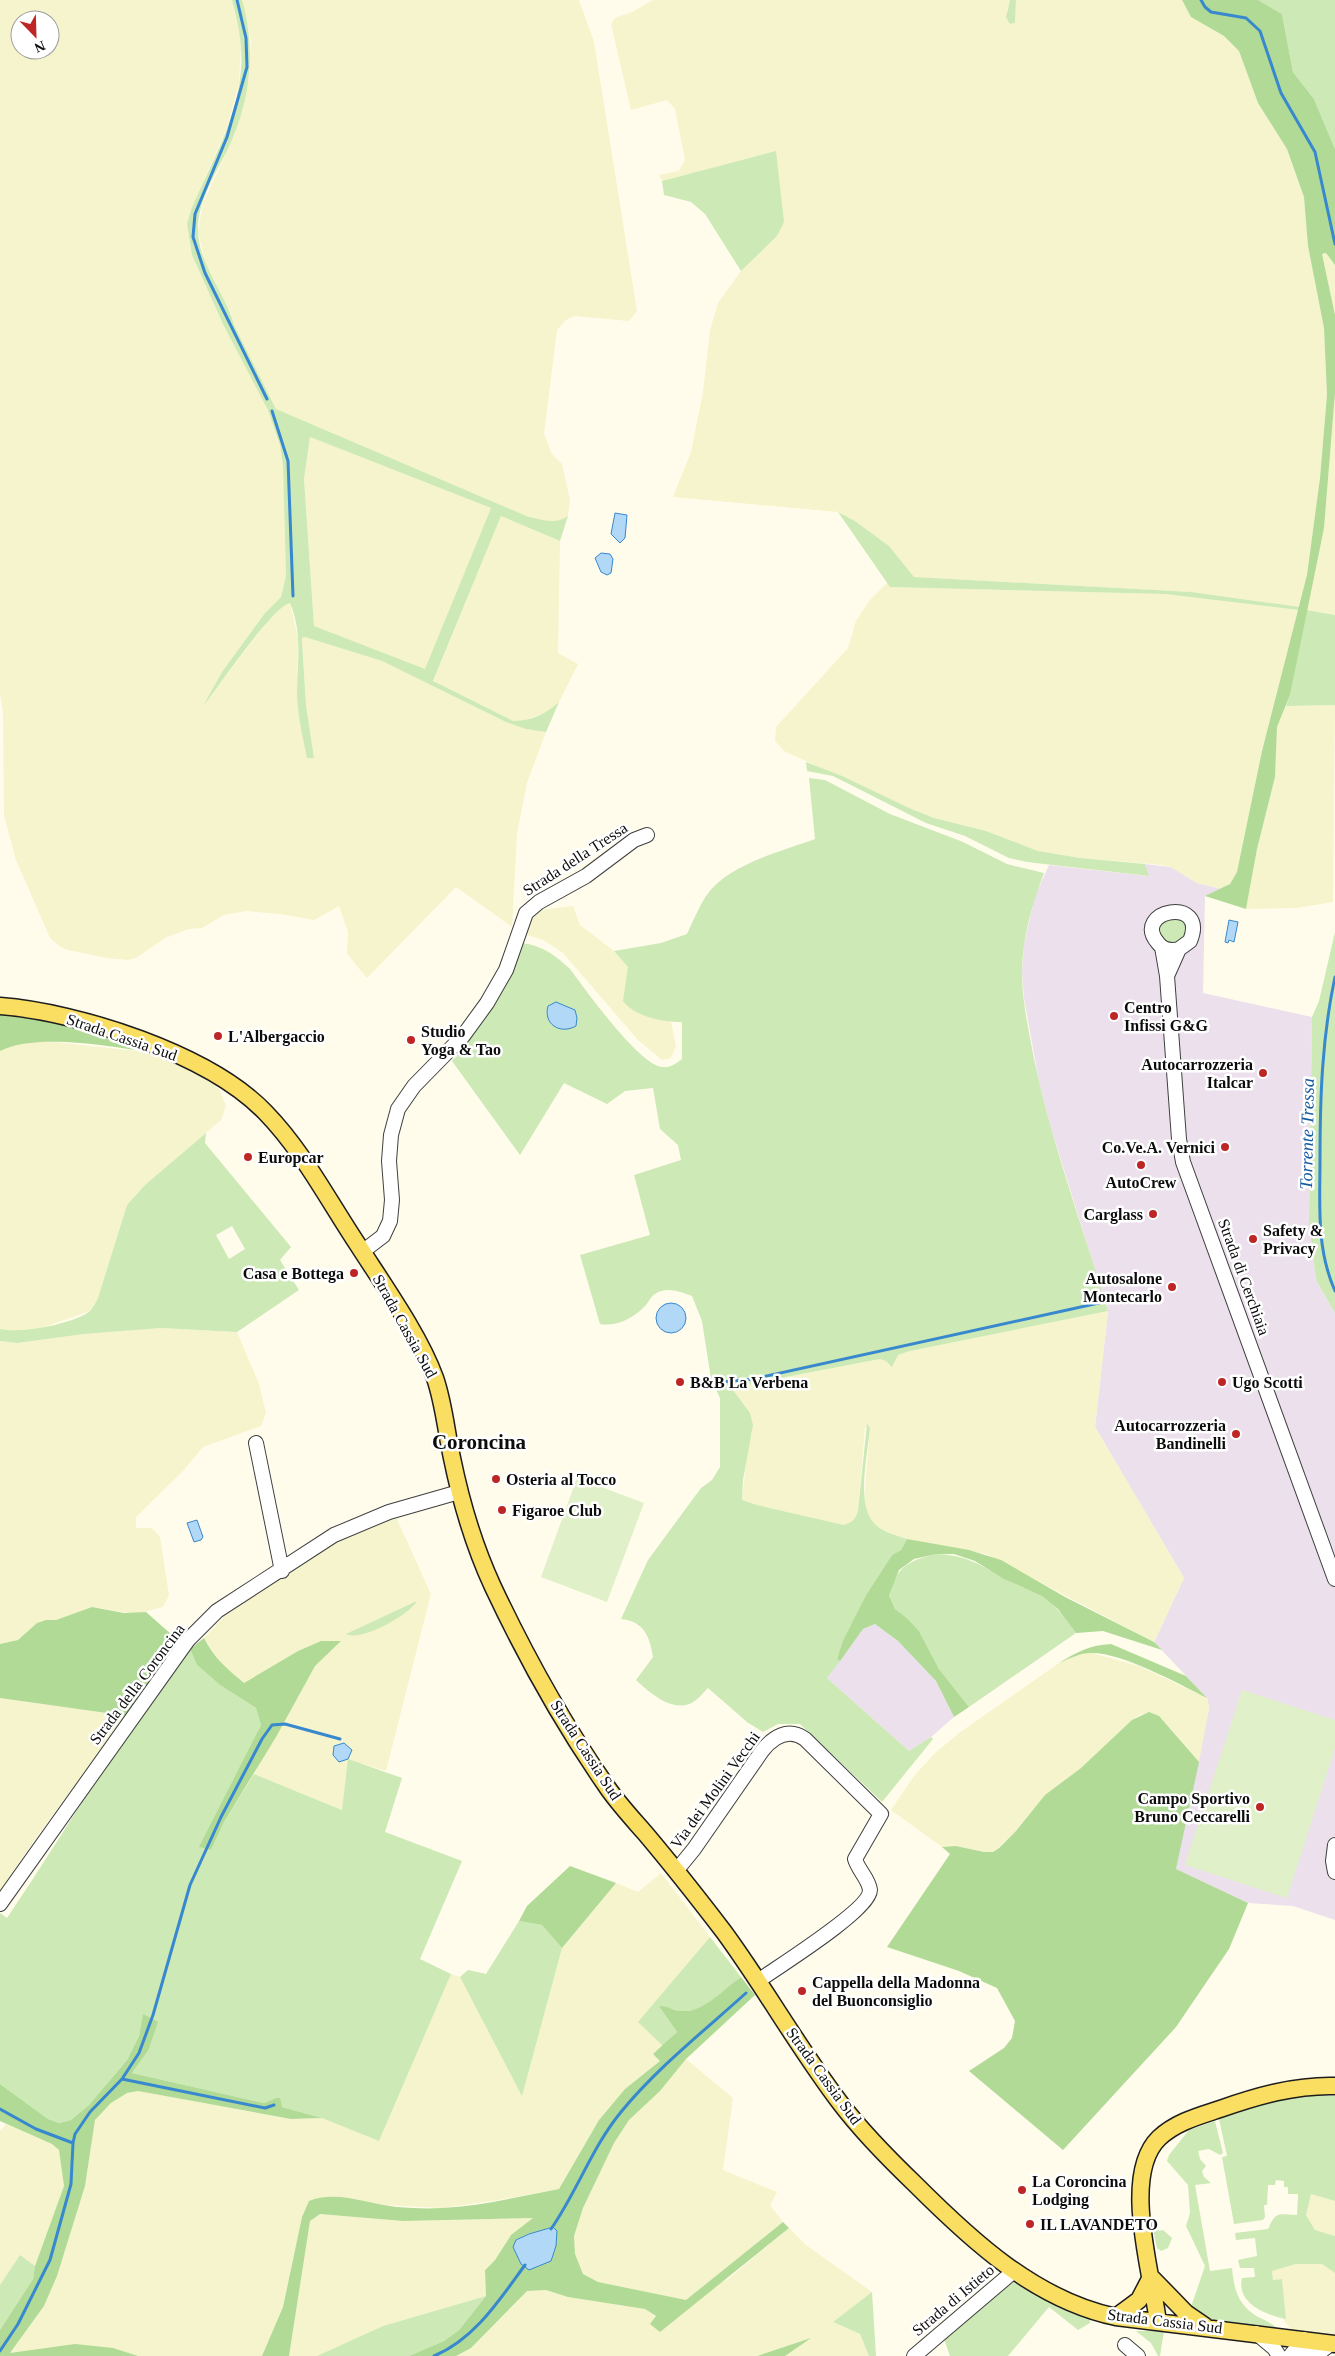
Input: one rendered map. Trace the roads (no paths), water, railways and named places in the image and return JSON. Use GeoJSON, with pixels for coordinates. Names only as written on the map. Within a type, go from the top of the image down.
{"type":"FeatureCollection","features":[{"type":"Feature","properties":{"kind":"main road","name":"Strada Cassia Sud"},"geometry":{"type":"LineString","coordinates":[[0,1006],[48,1012],[105,1027],[179,1056],[213,1073],[236,1088],[264,1111],[295,1148],[416,1339],[434,1375],[459,1492],[485,1569],[515,1632],[536,1670],[604,1783],[712,1916],[758,1981],[823,2080],[857,2124],[943,2212],[1014,2271],[1064,2299],[1092,2310],[1116,2317],[1333,2344]]}},
{"type":"Feature","properties":{"kind":"main road"},"geometry":{"type":"LineString","coordinates":[[1158,2322],[1141,2214],[1140,2183],[1144,2161],[1155,2142],[1181,2123],[1241,2102],[1288,2089],[1335,2086]]}},
{"type":"Feature","properties":{"kind":"main road"},"geometry":{"type":"LineString","coordinates":[[1116,2317],[1139,2300],[1151,2277]]}},
{"type":"Feature","properties":{"kind":"main road"},"geometry":{"type":"LineString","coordinates":[[1151,2277],[1186,2313],[1208,2327]]}},
{"type":"Feature","properties":{"kind":"street","name":"Strada della Tressa"},"geometry":{"type":"LineString","coordinates":[[362,1252],[384,1236],[390,1222],[392,1200],[389,1161],[391,1135],[398,1109],[414,1086],[463,1036],[490,999],[506,970],[526,913],[539,902],[600,866],[634,840],[647,835]]}},
{"type":"Feature","properties":{"kind":"street","name":"Strada di Cerchiaia"},"geometry":{"type":"LineString","coordinates":[[1167,976],[1179,949],[1190,941],[1192,928],[1186,916],[1174,911],[1161,915],[1154,925],[1154,937],[1162,947],[1167,976],[1178,1139],[1183,1162],[1335,1579]]}},
{"type":"Feature","properties":{"kind":"street"},"geometry":{"type":"LineString","coordinates":[[1162,947],[1168,950],[1179,949]]}},
{"type":"Feature","properties":{"kind":"street"},"geometry":{"type":"LineString","coordinates":[[256,1443],[282,1571]]}},
{"type":"Feature","properties":{"kind":"street","name":"Strada della Coroncina"},"geometry":{"type":"LineString","coordinates":[[0,1904],[188,1640],[217,1611],[341,1532],[407,1506],[459,1492]]}},
{"type":"Feature","properties":{"kind":"street","name":"Via dei Molini Vecchi"},"geometry":{"type":"LineString","coordinates":[[676,1871],[694,1849],[762,1751],[772,1740],[780,1735],[794,1734],[805,1739],[881,1814],[855,1859],[869,1888],[869,1895],[864,1903],[831,1930],[758,1981]]}},
{"type":"Feature","properties":{"kind":"street"},"geometry":{"type":"LineString","coordinates":[[1335,1844],[1333,1861],[1335,1872]]}},
{"type":"Feature","properties":{"kind":"street","name":"Strada di Istieto"},"geometry":{"type":"LineString","coordinates":[[914,2356],[1014,2271]]}},
{"type":"Feature","properties":{"kind":"street"},"geometry":{"type":"LineString","coordinates":[[1255,2333],[1274,2348],[1279,2356]]}},
{"type":"Feature","properties":{"kind":"street"},"geometry":{"type":"LineString","coordinates":[[1290,2356],[1304,2339]]}},
{"type":"Feature","properties":{"kind":"street"},"geometry":{"type":"LineString","coordinates":[[1303,2356],[1306,2346],[1304,2339]]}},
{"type":"Feature","properties":{"kind":"street"},"geometry":{"type":"LineString","coordinates":[[1125,2344],[1138,2356]]}},
{"type":"Feature","properties":{"kind":"street"},"geometry":{"type":"LineString","coordinates":[[1315,2356],[1333,2344]]}},
{"type":"Feature","properties":{"kind":"water"},"geometry":{"type":"Polygon","coordinates":[[[615,513],[627,515],[625,538],[620,543],[611,534],[615,513]]]}},
{"type":"Feature","properties":{"kind":"water"},"geometry":{"type":"Polygon","coordinates":[[[601,553],[610,554],[613,559],[611,573],[607,575],[601,572],[595,558],[601,553]]]}},
{"type":"Feature","properties":{"kind":"water"},"geometry":{"type":"Polygon","coordinates":[[[1229,920],[1238,922],[1234,942],[1229,940],[1228,943],[1225,942],[1229,920]]]}},
{"type":"Feature","properties":{"kind":"water"},"geometry":{"type":"Polygon","coordinates":[[[556,1002],[575,1010],[576,1026],[564,1029],[550,1023],[547,1012],[548,1006],[556,1002]]]}},
{"type":"Feature","properties":{"kind":"water"},"geometry":{"type":"Polygon","coordinates":[[[671,1303],[677,1304],[685,1312],[685,1324],[677,1332],[671,1333],[665,1332],[657,1324],[656,1318],[657,1312],[665,1304],[671,1303]]]}},
{"type":"Feature","properties":{"kind":"water"},"geometry":{"type":"Polygon","coordinates":[[[197,1520],[203,1537],[201,1540],[194,1542],[187,1523],[197,1520]]]}},
{"type":"Feature","properties":{"kind":"water"},"geometry":{"type":"Polygon","coordinates":[[[344,1743],[352,1750],[348,1759],[339,1762],[333,1755],[334,1746],[344,1743]]]}},
{"type":"Feature","properties":{"kind":"water"},"geometry":{"type":"Polygon","coordinates":[[[553,2227],[557,2231],[556,2246],[551,2261],[529,2270],[521,2264],[513,2247],[516,2240],[553,2227]]]}},
{"type":"Feature","properties":{"kind":"waterway"},"geometry":{"type":"LineString","coordinates":[[237,0],[246,38],[247,67],[227,137],[195,214],[193,237],[205,273],[267,399]]}},
{"type":"Feature","properties":{"kind":"waterway","name":"Torrente Tressa"},"geometry":{"type":"LineString","coordinates":[[1201,0],[1211,12],[1246,18],[1260,31],[1281,93],[1315,152],[1335,244]]}},
{"type":"Feature","properties":{"kind":"waterway"},"geometry":{"type":"LineString","coordinates":[[272,411],[288,461],[293,596]]}},
{"type":"Feature","properties":{"kind":"waterway","name":"Torrente Tressa"},"geometry":{"type":"LineString","coordinates":[[1335,977],[1327,1022],[1323,1068],[1320,1193],[1322,1242],[1329,1275],[1335,1291]]}},
{"type":"Feature","properties":{"kind":"waterway"},"geometry":{"type":"LineString","coordinates":[[723,1382],[753,1379],[1099,1303]]}},
{"type":"Feature","properties":{"kind":"waterway"},"geometry":{"type":"LineString","coordinates":[[0,2351],[18,2324],[50,2260],[71,2184],[75,2134],[90,2112],[122,2079],[139,2053],[153,2015],[190,1885],[221,1817],[262,1739],[272,1725],[285,1724],[340,1739]]}},
{"type":"Feature","properties":{"kind":"waterway"},"geometry":{"type":"LineString","coordinates":[[551,2229],[601,2140],[621,2112],[665,2065],[746,1993]]}},
{"type":"Feature","properties":{"kind":"waterway"},"geometry":{"type":"LineString","coordinates":[[122,2079],[265,2108],[274,2105]]}},
{"type":"Feature","properties":{"kind":"waterway"},"geometry":{"type":"LineString","coordinates":[[0,2109],[36,2129],[73,2143]]}},
{"type":"Feature","properties":{"kind":"waterway"},"geometry":{"type":"LineString","coordinates":[[434,2356],[449,2349],[474,2329],[486,2317],[525,2265]]}},
{"type":"Feature","properties":{"kind":"place","name":"Centro Infissi G&G"},"geometry":{"type":"Point","coordinates":[1114,1016]}},
{"type":"Feature","properties":{"kind":"place","name":"L'Albergaccio"},"geometry":{"type":"Point","coordinates":[218,1036]}},
{"type":"Feature","properties":{"kind":"place","name":"Studio Yoga & Tao"},"geometry":{"type":"Point","coordinates":[411,1040]}},
{"type":"Feature","properties":{"kind":"place","name":"Autocarrozzeria Italcar"},"geometry":{"type":"Point","coordinates":[1263,1073]}},
{"type":"Feature","properties":{"kind":"place","name":"Co.Ve.A. Vernici"},"geometry":{"type":"Point","coordinates":[1225,1147]}},
{"type":"Feature","properties":{"kind":"place","name":"Europcar"},"geometry":{"type":"Point","coordinates":[248,1157]}},
{"type":"Feature","properties":{"kind":"place","name":"AutoCrew"},"geometry":{"type":"Point","coordinates":[1141,1165]}},
{"type":"Feature","properties":{"kind":"place","name":"Carglass"},"geometry":{"type":"Point","coordinates":[1153,1214]}},
{"type":"Feature","properties":{"kind":"place","name":"Safety & Privacy"},"geometry":{"type":"Point","coordinates":[1253,1239]}},
{"type":"Feature","properties":{"kind":"place","name":"Casa e Bottega"},"geometry":{"type":"Point","coordinates":[354,1273]}},
{"type":"Feature","properties":{"kind":"place","name":"Autosalone Montecarlo"},"geometry":{"type":"Point","coordinates":[1172,1287]}},
{"type":"Feature","properties":{"kind":"place","name":"B&B La Verbena"},"geometry":{"type":"Point","coordinates":[680,1382]}},
{"type":"Feature","properties":{"kind":"place","name":"Ugo Scotti"},"geometry":{"type":"Point","coordinates":[1222,1382]}},
{"type":"Feature","properties":{"kind":"place","name":"Autocarrozzeria Bandinelli"},"geometry":{"type":"Point","coordinates":[1236,1434]}},
{"type":"Feature","properties":{"kind":"place","name":"Osteria al Tocco"},"geometry":{"type":"Point","coordinates":[496,1479]}},
{"type":"Feature","properties":{"kind":"place","name":"Figaroe Club"},"geometry":{"type":"Point","coordinates":[502,1510]}},
{"type":"Feature","properties":{"kind":"place","name":"Campo Sportivo Bruno Ceccarelli"},"geometry":{"type":"Point","coordinates":[1260,1807]}},
{"type":"Feature","properties":{"kind":"place","name":"Cappella della Madonna del Buonconsiglio"},"geometry":{"type":"Point","coordinates":[802,1991]}},
{"type":"Feature","properties":{"kind":"place","name":"La Coroncina Lodging"},"geometry":{"type":"Point","coordinates":[1022,2190]}},
{"type":"Feature","properties":{"kind":"place","name":"IL LAVANDETO"},"geometry":{"type":"Point","coordinates":[1030,2224]}},
{"type":"Feature","properties":{"kind":"district","name":"Coroncina"},"geometry":{"type":"Point","coordinates":[479,1442]}}]}
